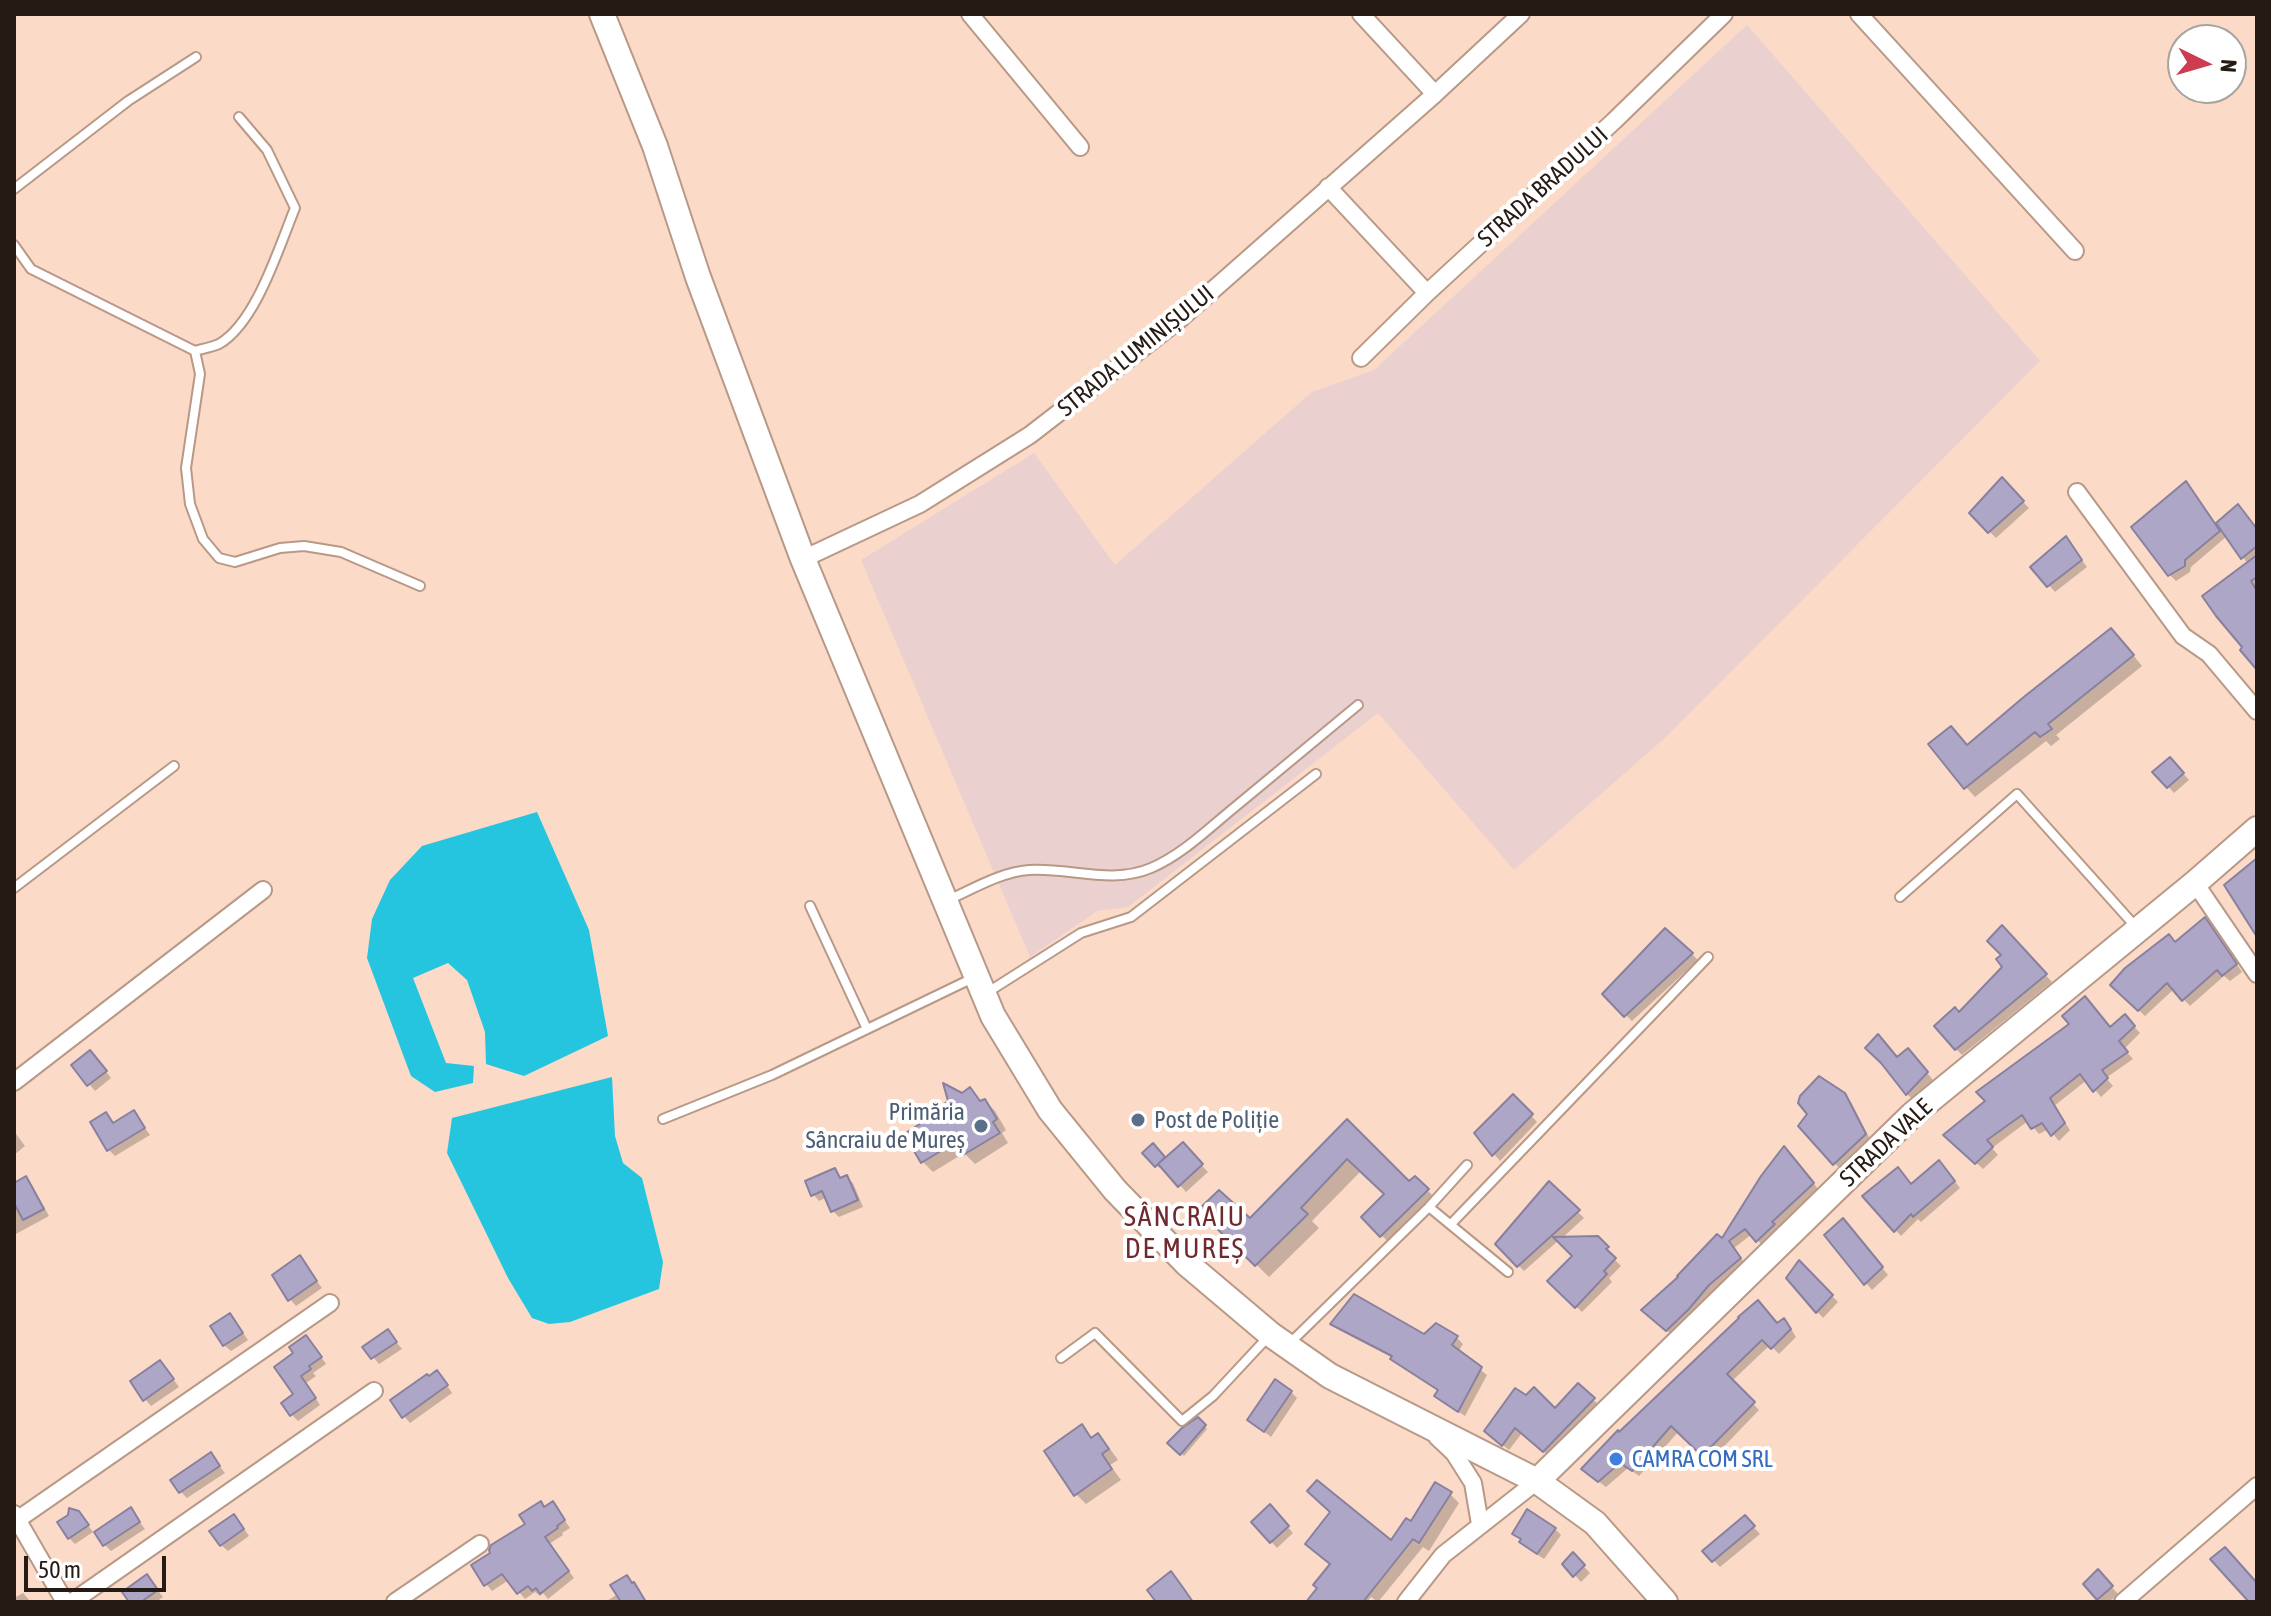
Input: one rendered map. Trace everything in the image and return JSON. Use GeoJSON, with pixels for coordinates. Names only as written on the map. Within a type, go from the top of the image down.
{"type":"FeatureCollection","features":[{"type":"Feature","properties":{"kind":"main road"},"geometry":{"type":"LineString","coordinates":[[602,14],[655,146],[698,277],[803,559],[993,1016],[1050,1110],[1115,1190],[1186,1263],[1279,1340],[1330,1376],[1537,1481],[1595,1523],[1665,1602]]}},
{"type":"Feature","properties":{"kind":"main road","name":"STRADA VALE"},"geometry":{"type":"LineString","coordinates":[[1537,1481],[1913,1114],[2139,930],[2257,829]]}},
{"type":"Feature","properties":{"kind":"street"},"geometry":{"type":"LineString","coordinates":[[970,14],[1080,147]]}},
{"type":"Feature","properties":{"kind":"street"},"geometry":{"type":"LineString","coordinates":[[1361,14],[1435,94]]}},
{"type":"Feature","properties":{"kind":"street","name":"STRADA LUMINIȘULUI"},"geometry":{"type":"LineString","coordinates":[[803,559],[920,504],[1030,435],[1180,319],[1521,14]]}},
{"type":"Feature","properties":{"kind":"street","name":"STRADA BRADULUI"},"geometry":{"type":"LineString","coordinates":[[1361,358],[1724,14]]}},
{"type":"Feature","properties":{"kind":"street"},"geometry":{"type":"LineString","coordinates":[[1859,14],[2075,251]]}},
{"type":"Feature","properties":{"kind":"street"},"geometry":{"type":"LineString","coordinates":[[1328,187],[1427,293]]}},
{"type":"Feature","properties":{"kind":"street"},"geometry":{"type":"LineString","coordinates":[[2077,492],[2183,636],[2209,654],[2257,711]]}},
{"type":"Feature","properties":{"kind":"street"},"geometry":{"type":"LineString","coordinates":[[2195,883],[2257,974]]}},
{"type":"Feature","properties":{"kind":"street"},"geometry":{"type":"LineString","coordinates":[[14,1082],[263,890]]}},
{"type":"Feature","properties":{"kind":"street"},"geometry":{"type":"LineString","coordinates":[[65,1602],[16,1517],[330,1303]]}},
{"type":"Feature","properties":{"kind":"street"},"geometry":{"type":"LineString","coordinates":[[72,1602],[374,1391]]}},
{"type":"Feature","properties":{"kind":"street"},"geometry":{"type":"LineString","coordinates":[[1424,1425],[1454,1453],[1473,1483],[1480,1524]]}},
{"type":"Feature","properties":{"kind":"street"},"geometry":{"type":"LineString","coordinates":[[1406,1602],[1443,1555],[1537,1481]]}},
{"type":"Feature","properties":{"kind":"street"},"geometry":{"type":"LineString","coordinates":[[2123,1602],[2257,1486]]}},
{"type":"Feature","properties":{"kind":"street"},"geometry":{"type":"LineString","coordinates":[[395,1602],[480,1544]]}},
{"type":"Feature","properties":{"kind":"lane"},"geometry":{"type":"LineString","coordinates":[[14,189],[128,101],[196,57]]}},
{"type":"Feature","properties":{"kind":"lane"},"geometry":{"type":"LineString","coordinates":[[14,246],[31,269],[195,351],[219,343],[244,320],[261,293],[295,208],[267,150],[239,117]]}},
{"type":"Feature","properties":{"kind":"lane"},"geometry":{"type":"LineString","coordinates":[[195,351],[200,374],[186,468],[190,504],[203,539],[219,558],[235,562],[280,548],[304,546],[341,552],[420,586]]}},
{"type":"Feature","properties":{"kind":"lane"},"geometry":{"type":"LineString","coordinates":[[944,902],[990,881],[1025,870],[1104,875],[1149,869],[1197,838],[1358,705]]}},
{"type":"Feature","properties":{"kind":"lane"},"geometry":{"type":"LineString","coordinates":[[14,888],[174,766]]}},
{"type":"Feature","properties":{"kind":"lane"},"geometry":{"type":"LineString","coordinates":[[663,1119],[772,1075],[867,1029],[980,985],[1081,933],[1131,917],[1316,774]]}},
{"type":"Feature","properties":{"kind":"lane"},"geometry":{"type":"LineString","coordinates":[[1900,897],[2017,794],[2139,930]]}},
{"type":"Feature","properties":{"kind":"lane"},"geometry":{"type":"LineString","coordinates":[[810,906],[867,1029]]}},
{"type":"Feature","properties":{"kind":"lane"},"geometry":{"type":"LineString","coordinates":[[1451,1224],[1708,957]]}},
{"type":"Feature","properties":{"kind":"lane"},"geometry":{"type":"LineString","coordinates":[[1061,1358],[1095,1333],[1182,1421],[1429,1207],[1467,1165]]}},
{"type":"Feature","properties":{"kind":"lane"},"geometry":{"type":"LineString","coordinates":[[1429,1207],[1508,1272]]}},
{"type":"Feature","properties":{"kind":"shaded area"},"geometry":{"type":"Polygon","coordinates":[[[1747,25],[2040,361],[1666,737],[1514,870],[1378,713],[1128,907],[1097,911],[1030,957],[861,560],[1034,453],[1115,565],[1312,392],[1374,370],[1747,25]]]}},
{"type":"Feature","properties":{"kind":"water"},"geometry":{"type":"Polygon","coordinates":[[[537,812],[589,930],[608,1036],[524,1076],[486,1064],[485,1032],[467,980],[448,963],[413,978],[446,1063],[474,1066],[473,1083],[435,1092],[411,1076],[367,958],[372,919],[390,880],[422,846],[537,812]]]}},
{"type":"Feature","properties":{"kind":"water"},"geometry":{"type":"Polygon","coordinates":[[[612,1077],[615,1136],[623,1163],[642,1178],[663,1262],[659,1289],[570,1322],[549,1324],[532,1318],[508,1278],[447,1153],[452,1118],[612,1077]]]}},
{"type":"Feature","properties":{"kind":"building"},"geometry":{"type":"Polygon","coordinates":[[[2002,477],[2024,501],[1988,533],[1969,513],[2002,477]]]}},
{"type":"Feature","properties":{"kind":"building"},"geometry":{"type":"Polygon","coordinates":[[[2186,481],[2220,531],[2185,560],[2185,566],[2168,576],[2131,527],[2186,481]]]}},
{"type":"Feature","properties":{"kind":"building"},"geometry":{"type":"Polygon","coordinates":[[[2238,504],[2257,529],[2257,546],[2241,559],[2216,523],[2238,504]]]}},
{"type":"Feature","properties":{"kind":"building"},"geometry":{"type":"Polygon","coordinates":[[[2066,536],[2082,560],[2047,587],[2030,567],[2066,536]]]}},
{"type":"Feature","properties":{"kind":"building"},"geometry":{"type":"Polygon","coordinates":[[[2257,555],[2257,577],[2251,581],[2257,591],[2257,670],[2202,596],[2257,555]]]}},
{"type":"Feature","properties":{"kind":"building"},"geometry":{"type":"Polygon","coordinates":[[[2111,628],[2134,655],[2048,724],[2052,729],[2040,737],[2035,732],[1964,789],[1928,744],[1951,726],[1967,745],[2111,628]]]}},
{"type":"Feature","properties":{"kind":"building"},"geometry":{"type":"Polygon","coordinates":[[[2170,757],[2184,773],[2167,788],[2152,772],[2170,757]]]}},
{"type":"Feature","properties":{"kind":"building"},"geometry":{"type":"Polygon","coordinates":[[[2257,858],[2257,937],[2224,885],[2257,858]]]}},
{"type":"Feature","properties":{"kind":"building"},"geometry":{"type":"Polygon","coordinates":[[[2205,917],[2237,964],[2222,976],[2217,970],[2182,1001],[2167,983],[2138,1011],[2110,985],[2125,968],[2169,934],[2175,942],[2205,917]]]}},
{"type":"Feature","properties":{"kind":"building"},"geometry":{"type":"Polygon","coordinates":[[[2002,925],[2047,974],[1955,1050],[1934,1026],[1955,1007],[1959,1012],[2002,967],[1996,959],[2001,955],[1987,941],[2002,925]]]}},
{"type":"Feature","properties":{"kind":"building"},"geometry":{"type":"Polygon","coordinates":[[[1665,928],[1693,953],[1624,1017],[1602,994],[1665,928]]]}},
{"type":"Feature","properties":{"kind":"building"},"geometry":{"type":"Polygon","coordinates":[[[2085,996],[2110,1027],[2125,1014],[2135,1026],[2119,1041],[2128,1052],[2102,1070],[2108,1078],[2093,1092],[2080,1074],[2050,1098],[2065,1123],[2051,1136],[2042,1123],[2031,1129],[2022,1115],[1987,1140],[1993,1147],[1975,1164],[1943,1135],[1985,1101],[1976,1092],[2069,1024],[2062,1016],[2085,996]]]}},
{"type":"Feature","properties":{"kind":"building"},"geometry":{"type":"Polygon","coordinates":[[[1878,1034],[1897,1057],[1908,1048],[1928,1072],[1906,1095],[1865,1048],[1878,1034]]]}},
{"type":"Feature","properties":{"kind":"building"},"geometry":{"type":"Polygon","coordinates":[[[90,1050],[107,1071],[87,1086],[71,1065],[90,1050]]]}},
{"type":"Feature","properties":{"kind":"building"},"geometry":{"type":"Polygon","coordinates":[[[1819,1076],[1845,1093],[1866,1134],[1833,1165],[1798,1126],[1807,1114],[1798,1103],[1800,1096],[1819,1076]]]}},
{"type":"Feature","properties":{"kind":"building"},"geometry":{"type":"Polygon","coordinates":[[[943,1083],[962,1093],[970,1087],[980,1101],[985,1099],[997,1119],[993,1122],[1000,1133],[963,1155],[954,1143],[921,1163],[904,1134],[945,1108],[943,1105],[948,1101],[943,1083]]]}},
{"type":"Feature","properties":{"kind":"building"},"geometry":{"type":"Polygon","coordinates":[[[1513,1094],[1533,1114],[1492,1156],[1474,1133],[1513,1094]]]}},
{"type":"Feature","properties":{"kind":"building"},"geometry":{"type":"Polygon","coordinates":[[[134,1110],[145,1128],[107,1151],[90,1122],[106,1112],[113,1123],[134,1110]]]}},
{"type":"Feature","properties":{"kind":"building"},"geometry":{"type":"Polygon","coordinates":[[[1347,1119],[1409,1181],[1415,1176],[1429,1189],[1380,1237],[1361,1217],[1384,1194],[1347,1159],[1301,1208],[1308,1214],[1255,1266],[1198,1210],[1219,1190],[1250,1218],[1347,1119]]]}},
{"type":"Feature","properties":{"kind":"building"},"geometry":{"type":"Polygon","coordinates":[[[1183,1142],[1203,1164],[1178,1187],[1158,1164],[1183,1142]]]}},
{"type":"Feature","properties":{"kind":"building"},"geometry":{"type":"Polygon","coordinates":[[[1153,1143],[1165,1157],[1155,1167],[1142,1153],[1153,1143]]]}},
{"type":"Feature","properties":{"kind":"building"},"geometry":{"type":"Polygon","coordinates":[[[1784,1146],[1814,1183],[1772,1222],[1775,1224],[1756,1242],[1745,1229],[1729,1241],[1741,1258],[1709,1285],[1666,1331],[1641,1310],[1678,1277],[1717,1234],[1722,1238],[1784,1146]]]}},
{"type":"Feature","properties":{"kind":"building"},"geometry":{"type":"Polygon","coordinates":[[[1939,1160],[1955,1181],[1913,1217],[1911,1214],[1894,1232],[1862,1196],[1898,1167],[1911,1184],[1939,1160]]]}},
{"type":"Feature","properties":{"kind":"building"},"geometry":{"type":"Polygon","coordinates":[[[835,1168],[840,1178],[847,1175],[858,1200],[831,1212],[822,1191],[811,1196],[805,1181],[835,1168]]]}},
{"type":"Feature","properties":{"kind":"building"},"geometry":{"type":"Polygon","coordinates":[[[26,1176],[44,1209],[23,1220],[14,1203],[14,1183],[26,1176]]]}},
{"type":"Feature","properties":{"kind":"building"},"geometry":{"type":"Polygon","coordinates":[[[1549,1181],[1580,1210],[1517,1267],[1495,1244],[1549,1181]]]}},
{"type":"Feature","properties":{"kind":"building"},"geometry":{"type":"Polygon","coordinates":[[[1843,1218],[1883,1267],[1864,1285],[1824,1235],[1843,1218]]]}},
{"type":"Feature","properties":{"kind":"building"},"geometry":{"type":"Polygon","coordinates":[[[1598,1236],[1616,1258],[1604,1271],[1607,1274],[1575,1308],[1547,1281],[1572,1256],[1553,1237],[1598,1236]]]}},
{"type":"Feature","properties":{"kind":"building"},"geometry":{"type":"Polygon","coordinates":[[[300,1255],[317,1281],[288,1301],[272,1275],[300,1255]]]}},
{"type":"Feature","properties":{"kind":"building"},"geometry":{"type":"Polygon","coordinates":[[[1799,1260],[1833,1295],[1816,1313],[1786,1278],[1799,1260]]]}},
{"type":"Feature","properties":{"kind":"building"},"geometry":{"type":"Polygon","coordinates":[[[1354,1294],[1424,1334],[1436,1323],[1458,1336],[1452,1345],[1482,1367],[1458,1412],[1434,1396],[1438,1390],[1390,1359],[1392,1356],[1330,1324],[1354,1294]]]}},
{"type":"Feature","properties":{"kind":"building"},"geometry":{"type":"Polygon","coordinates":[[[1758,1300],[1777,1323],[1784,1318],[1791,1329],[1771,1349],[1762,1340],[1727,1374],[1755,1402],[1702,1456],[1671,1426],[1632,1471],[1620,1463],[1598,1482],[1581,1469],[1618,1430],[1758,1300]]]}},
{"type":"Feature","properties":{"kind":"building"},"geometry":{"type":"Polygon","coordinates":[[[230,1313],[243,1333],[223,1346],[210,1326],[230,1313]]]}},
{"type":"Feature","properties":{"kind":"building"},"geometry":{"type":"Polygon","coordinates":[[[388,1329],[397,1342],[371,1359],[362,1347],[388,1329]]]}},
{"type":"Feature","properties":{"kind":"building"},"geometry":{"type":"Polygon","coordinates":[[[306,1335],[322,1357],[301,1376],[316,1398],[290,1416],[281,1403],[293,1394],[274,1367],[293,1353],[289,1347],[306,1335]]]}},
{"type":"Feature","properties":{"kind":"building"},"geometry":{"type":"Polygon","coordinates":[[[160,1360],[174,1379],[143,1401],[130,1381],[160,1360]]]}},
{"type":"Feature","properties":{"kind":"building"},"geometry":{"type":"Polygon","coordinates":[[[437,1370],[448,1385],[402,1418],[390,1400],[437,1370]]]}},
{"type":"Feature","properties":{"kind":"building"},"geometry":{"type":"Polygon","coordinates":[[[1275,1379],[1292,1391],[1264,1432],[1247,1420],[1275,1379]]]}},
{"type":"Feature","properties":{"kind":"building"},"geometry":{"type":"Polygon","coordinates":[[[1578,1383],[1595,1398],[1543,1452],[1515,1428],[1502,1446],[1484,1431],[1515,1388],[1526,1395],[1534,1387],[1555,1408],[1578,1383]]]}},
{"type":"Feature","properties":{"kind":"building"},"geometry":{"type":"Polygon","coordinates":[[[1198,1417],[1206,1425],[1180,1455],[1167,1443],[1198,1417]]]}},
{"type":"Feature","properties":{"kind":"building"},"geometry":{"type":"Polygon","coordinates":[[[1082,1424],[1091,1438],[1098,1433],[1109,1449],[1102,1454],[1112,1469],[1074,1496],[1044,1451],[1082,1424]]]}},
{"type":"Feature","properties":{"kind":"building"},"geometry":{"type":"Polygon","coordinates":[[[211,1452],[220,1466],[179,1493],[170,1480],[211,1452]]]}},
{"type":"Feature","properties":{"kind":"building"},"geometry":{"type":"Polygon","coordinates":[[[1317,1480],[1391,1540],[1406,1518],[1411,1521],[1435,1482],[1452,1492],[1419,1543],[1413,1539],[1363,1602],[1306,1602],[1317,1588],[1313,1585],[1330,1564],[1305,1544],[1330,1512],[1307,1491],[1317,1480]]]}},
{"type":"Feature","properties":{"kind":"building"},"geometry":{"type":"Polygon","coordinates":[[[541,1501],[544,1507],[553,1501],[565,1520],[545,1537],[569,1571],[540,1594],[536,1588],[532,1591],[528,1586],[517,1594],[502,1574],[484,1586],[471,1565],[490,1553],[491,1545],[525,1524],[519,1515],[541,1501]]]}},
{"type":"Feature","properties":{"kind":"building"},"geometry":{"type":"Polygon","coordinates":[[[1270,1504],[1289,1526],[1270,1543],[1251,1522],[1270,1504]]]}},
{"type":"Feature","properties":{"kind":"building"},"geometry":{"type":"Polygon","coordinates":[[[131,1507],[140,1522],[103,1546],[94,1532],[131,1507]]]}},
{"type":"Feature","properties":{"kind":"building"},"geometry":{"type":"Polygon","coordinates":[[[69,1508],[79,1511],[89,1525],[68,1539],[57,1522],[68,1515],[69,1508]]]}},
{"type":"Feature","properties":{"kind":"building"},"geometry":{"type":"Polygon","coordinates":[[[1527,1509],[1556,1528],[1537,1554],[1512,1534],[1527,1509]]]}},
{"type":"Feature","properties":{"kind":"building"},"geometry":{"type":"Polygon","coordinates":[[[234,1514],[244,1529],[220,1546],[209,1531],[234,1514]]]}},
{"type":"Feature","properties":{"kind":"building"},"geometry":{"type":"Polygon","coordinates":[[[1745,1515],[1755,1526],[1712,1562],[1702,1551],[1745,1515]]]}},
{"type":"Feature","properties":{"kind":"building"},"geometry":{"type":"Polygon","coordinates":[[[2225,1547],[2257,1583],[2257,1602],[2249,1602],[2210,1559],[2225,1547]]]}},
{"type":"Feature","properties":{"kind":"building"},"geometry":{"type":"Polygon","coordinates":[[[1573,1552],[1585,1565],[1573,1577],[1562,1564],[1573,1552]]]}},
{"type":"Feature","properties":{"kind":"building"},"geometry":{"type":"Polygon","coordinates":[[[2098,1569],[2113,1586],[2097,1600],[2083,1584],[2098,1569]]]}},
{"type":"Feature","properties":{"kind":"building"},"geometry":{"type":"Polygon","coordinates":[[[1171,1571],[1193,1602],[1156,1602],[1147,1590],[1171,1571]]]}},
{"type":"Feature","properties":{"kind":"building"},"geometry":{"type":"Polygon","coordinates":[[[147,1574],[158,1590],[141,1602],[129,1602],[122,1592],[147,1574]]]}},
{"type":"Feature","properties":{"kind":"building"},"geometry":{"type":"Polygon","coordinates":[[[627,1575],[646,1602],[621,1602],[610,1585],[627,1575]]]}},
{"type":"Feature","properties":{"kind":"place","name":"Post de Poliție"},"geometry":{"type":"Point","coordinates":[1138,1120]}},
{"type":"Feature","properties":{"kind":"place","name":"Primăria Sâncraiu de Mureș"},"geometry":{"type":"Point","coordinates":[981,1126]}},
{"type":"Feature","properties":{"kind":"place","name":"CAMRA COM SRL"},"geometry":{"type":"Point","coordinates":[1616,1459]}},
{"type":"Feature","properties":{"kind":"district","name":"SÂNCRAIU DE MUREȘ"},"geometry":{"type":"Point","coordinates":[1185,1233]}}]}
